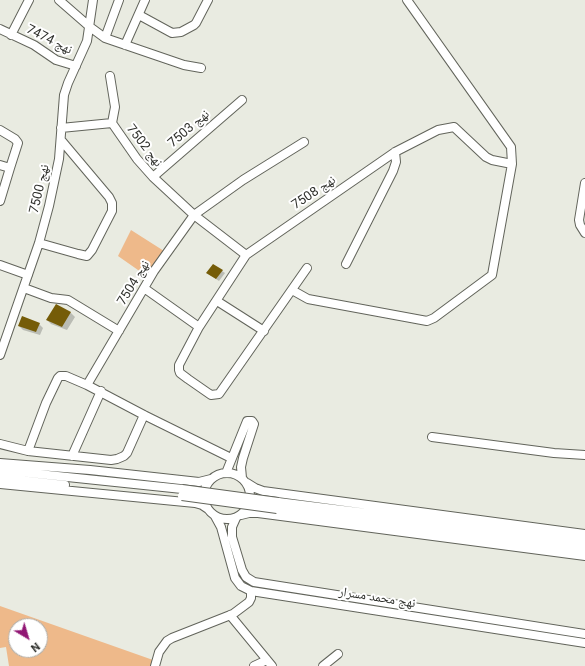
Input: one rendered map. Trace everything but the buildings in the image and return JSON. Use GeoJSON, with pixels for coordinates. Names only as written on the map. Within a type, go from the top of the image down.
{"type":"FeatureCollection","features":[{"type":"Feature","properties":{"kind":"street","name":"نهج 7474"},"geometry":{"type":"LineString","coordinates":[[12,35],[29,0]]}},
{"type":"Feature","properties":{"kind":"street"},"geometry":{"type":"LineString","coordinates":[[59,0],[105,38],[184,65],[201,68]]}},
{"type":"Feature","properties":{"kind":"street","name":"نهج 7500"},"geometry":{"type":"LineString","coordinates":[[0,355],[2,344],[24,288],[39,243],[56,176],[61,140],[64,95],[86,46],[93,0]]}},
{"type":"Feature","properties":{"kind":"street"},"geometry":{"type":"LineString","coordinates":[[105,38],[119,0]]}},
{"type":"Feature","properties":{"kind":"street"},"geometry":{"type":"LineString","coordinates":[[125,46],[145,0]]}},
{"type":"Feature","properties":{"kind":"street"},"geometry":{"type":"LineString","coordinates":[[139,15],[172,33],[181,32],[196,23],[208,0]]}},
{"type":"Feature","properties":{"kind":"street"},"geometry":{"type":"LineString","coordinates":[[292,290],[308,300],[427,321],[434,318],[492,275],[512,164],[511,147],[407,0]]}},
{"type":"Feature","properties":{"kind":"street","name":"نهج 7474"},"geometry":{"type":"LineString","coordinates":[[0,29],[34,45],[56,60],[76,66]]}},
{"type":"Feature","properties":{"kind":"street","name":"نهج 7502"},"geometry":{"type":"LineString","coordinates":[[110,76],[115,107],[112,123],[137,159],[153,177],[194,215],[246,255]]}},
{"type":"Feature","properties":{"kind":"street","name":"نهج 7503"},"geometry":{"type":"LineString","coordinates":[[153,177],[242,100]]}},
{"type":"Feature","properties":{"kind":"street"},"geometry":{"type":"LineString","coordinates":[[61,128],[112,123]]}},
{"type":"Feature","properties":{"kind":"street","name":"نهج 7508"},"geometry":{"type":"LineString","coordinates":[[246,255],[395,152],[438,130],[454,127],[486,157],[492,160],[512,164]]}},
{"type":"Feature","properties":{"kind":"street"},"geometry":{"type":"LineString","coordinates":[[0,130],[16,139],[18,144],[0,201]]}},
{"type":"Feature","properties":{"kind":"street"},"geometry":{"type":"LineString","coordinates":[[39,243],[87,256],[92,250],[112,211],[112,203],[109,197],[61,140]]}},
{"type":"Feature","properties":{"kind":"street","name":"نهج 7504"},"geometry":{"type":"LineString","coordinates":[[87,385],[144,288],[168,250],[194,215],[243,180],[304,142]]}},
{"type":"Feature","properties":{"kind":"street"},"geometry":{"type":"LineString","coordinates":[[346,264],[393,171],[396,162],[395,152]]}},
{"type":"Feature","properties":{"kind":"street"},"geometry":{"type":"LineString","coordinates":[[0,165],[10,168]]}},
{"type":"Feature","properties":{"kind":"street"},"geometry":{"type":"LineString","coordinates":[[585,183],[579,220],[585,233]]}},
{"type":"Feature","properties":{"kind":"street"},"geometry":{"type":"LineString","coordinates":[[246,255],[199,327],[182,359],[179,370],[188,380],[215,396],[223,390],[307,268]]}},
{"type":"Feature","properties":{"kind":"street"},"geometry":{"type":"LineString","coordinates":[[0,265],[28,275]]}},
{"type":"Feature","properties":{"kind":"street"},"geometry":{"type":"LineString","coordinates":[[24,288],[54,299],[62,298],[68,300],[119,331]]}},
{"type":"Feature","properties":{"kind":"street"},"geometry":{"type":"LineString","coordinates":[[144,288],[199,327]]}},
{"type":"Feature","properties":{"kind":"street"},"geometry":{"type":"LineString","coordinates":[[217,301],[264,331]]}},
{"type":"Feature","properties":{"kind":"street"},"geometry":{"type":"LineString","coordinates":[[28,451],[46,403],[58,378],[60,376],[66,376],[101,391],[144,415],[231,458]]}},
{"type":"Feature","properties":{"kind":"street"},"geometry":{"type":"LineString","coordinates":[[72,456],[101,391]]}},
{"type":"Feature","properties":{"kind":"street"},"geometry":{"type":"LineString","coordinates":[[0,444],[28,451],[111,460],[121,458],[130,447],[144,415]]}},
{"type":"Feature","properties":{"kind":"street"},"geometry":{"type":"LineString","coordinates":[[226,473],[247,421],[252,421],[254,424],[242,463],[245,481],[250,490],[251,498],[247,509],[239,516]]}},
{"type":"Feature","properties":{"kind":"street"},"geometry":{"type":"LineString","coordinates":[[432,437],[547,452],[585,455]]}},
{"type":"Feature","properties":{"kind":"street"},"geometry":{"type":"LineString","coordinates":[[0,463],[90,470],[198,482],[226,473],[235,474],[255,488],[264,491],[585,534]]}},
{"type":"Feature","properties":{"kind":"street"},"geometry":{"type":"LineString","coordinates":[[0,470],[182,493],[585,548]]}},
{"type":"Feature","properties":{"kind":"street"},"geometry":{"type":"LineString","coordinates":[[0,478],[182,493]]}},
{"type":"Feature","properties":{"kind":"street"},"geometry":{"type":"LineString","coordinates":[[208,510],[204,494],[206,486],[211,479]]}},
{"type":"Feature","properties":{"kind":"street"},"geometry":{"type":"LineString","coordinates":[[0,484],[195,503],[202,505],[215,516],[221,528],[235,578],[241,586],[250,591],[251,598],[249,602],[230,615],[167,641],[159,652],[155,666]]}},
{"type":"Feature","properties":{"kind":"street"},"geometry":{"type":"LineString","coordinates":[[277,506],[585,540]]}},
{"type":"Feature","properties":{"kind":"street"},"geometry":{"type":"LineString","coordinates":[[215,516],[228,520],[249,513],[258,513],[585,556]]}},
{"type":"Feature","properties":{"kind":"street","name":"نهج محمد مسرار"},"geometry":{"type":"LineString","coordinates":[[239,516],[232,527],[232,537],[242,570],[246,577],[254,582],[560,635],[585,643]]}},
{"type":"Feature","properties":{"kind":"street","name":"نهج محمد مسرار"},"geometry":{"type":"LineString","coordinates":[[250,591],[560,635],[585,634]]}},
{"type":"Feature","properties":{"kind":"street"},"geometry":{"type":"LineString","coordinates":[[230,615],[270,663],[254,666]]}},
{"type":"Feature","properties":{"kind":"street"},"geometry":{"type":"LineString","coordinates":[[324,666],[338,654]]}},
{"type":"Feature","properties":{"kind":"shaded area"},"geometry":{"type":"Polygon","coordinates":[[[131,230],[164,251],[148,277],[118,256],[131,230]]]}},
{"type":"Feature","properties":{"kind":"shaded area"},"geometry":{"type":"Polygon","coordinates":[[[0,606],[34,618],[8,618],[8,658],[48,658],[48,623],[153,660],[153,666],[9,666],[6,647],[0,648],[0,606]]]}}]}
